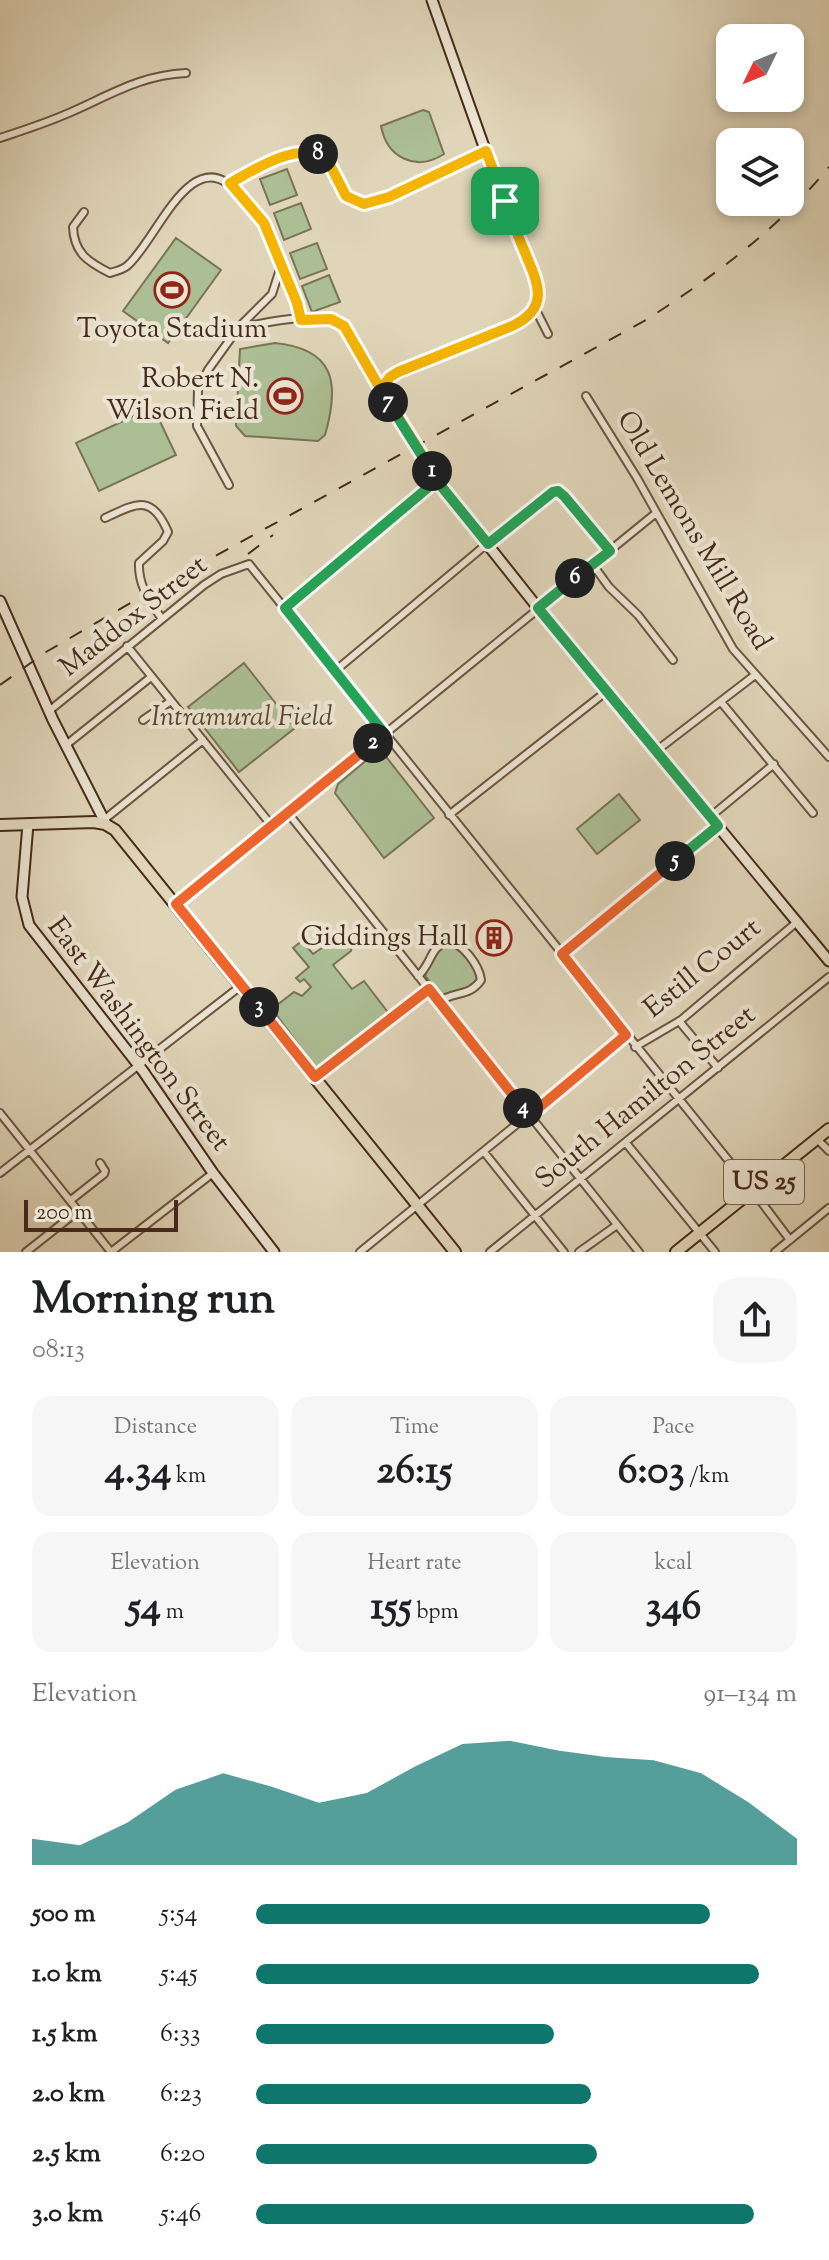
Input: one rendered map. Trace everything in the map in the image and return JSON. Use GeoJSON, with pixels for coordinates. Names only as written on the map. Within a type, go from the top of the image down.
{"type":"FeatureCollection","features":[{"type":"Feature","properties":{"kind":"main road"},"geometry":{"type":"LineString","coordinates":[[0,825],[105,822],[127,843],[455,1252]]}},
{"type":"Feature","properties":{"kind":"main road","name":"US 25"},"geometry":{"type":"LineString","coordinates":[[676,1252],[829,1129]]}},
{"type":"Feature","properties":{"kind":"street"},"geometry":{"type":"LineString","coordinates":[[385,396],[386,382],[398,372],[522,322],[535,308],[538,298],[538,283],[432,0]]}},
{"type":"Feature","properties":{"kind":"street"},"geometry":{"type":"LineString","coordinates":[[0,138],[63,115],[143,79],[186,73]]}},
{"type":"Feature","properties":{"kind":"street"},"geometry":{"type":"LineString","coordinates":[[230,183],[254,169],[304,151],[317,153],[328,161],[346,196],[364,204],[375,203],[486,151]]}},
{"type":"Feature","properties":{"kind":"street"},"geometry":{"type":"LineString","coordinates":[[84,212],[73,227],[75,247],[93,265],[110,273],[124,269],[138,255],[173,203],[189,186],[203,177],[218,177],[230,183],[264,223],[301,320]]}},
{"type":"Feature","properties":{"kind":"street"},"geometry":{"type":"LineString","coordinates":[[229,485],[197,426],[198,390],[208,370],[239,327],[272,294],[281,266]]}},
{"type":"Feature","properties":{"kind":"street"},"geometry":{"type":"LineString","coordinates":[[535,308],[548,334]]}},
{"type":"Feature","properties":{"kind":"street"},"geometry":{"type":"LineString","coordinates":[[239,327],[331,319],[344,326],[437,480],[538,608],[829,961]]}},
{"type":"Feature","properties":{"kind":"street","name":"Old Lemons Mill Road"},"geometry":{"type":"LineString","coordinates":[[586,396],[656,513],[721,632],[829,757]]}},
{"type":"Feature","properties":{"kind":"street"},"geometry":{"type":"LineString","coordinates":[[437,480],[285,608],[790,1240]]}},
{"type":"Feature","properties":{"kind":"street"},"geometry":{"type":"LineString","coordinates":[[335,671],[525,512],[558,491],[610,551]]}},
{"type":"Feature","properties":{"kind":"street"},"geometry":{"type":"LineString","coordinates":[[105,518],[139,505],[152,506],[159,512],[168,532],[163,541],[139,563],[138,574],[144,592],[162,619]]}},
{"type":"Feature","properties":{"kind":"street"},"geometry":{"type":"LineString","coordinates":[[176,904],[656,513]]}},
{"type":"Feature","properties":{"kind":"street","name":"Maddox Street"},"geometry":{"type":"LineString","coordinates":[[49,711],[221,574],[249,564],[285,608]]}},
{"type":"Feature","properties":{"kind":"street"},"geometry":{"type":"LineString","coordinates":[[593,565],[673,660]]}},
{"type":"Feature","properties":{"kind":"street"},"geometry":{"type":"LineString","coordinates":[[0,601],[49,711],[105,822],[203,740]]}},
{"type":"Feature","properties":{"kind":"street"},"geometry":{"type":"LineString","coordinates":[[127,646],[272,826]]}},
{"type":"Feature","properties":{"kind":"street"},"geometry":{"type":"LineString","coordinates":[[656,751],[755,675]]}},
{"type":"Feature","properties":{"kind":"street"},"geometry":{"type":"LineString","coordinates":[[66,745],[151,677]]}},
{"type":"Feature","properties":{"kind":"street"},"geometry":{"type":"LineString","coordinates":[[449,815],[607,691]]}},
{"type":"Feature","properties":{"kind":"street"},"geometry":{"type":"LineString","coordinates":[[143,720],[171,701]]}},
{"type":"Feature","properties":{"kind":"street"},"geometry":{"type":"LineString","coordinates":[[721,702],[813,813]]}},
{"type":"Feature","properties":{"kind":"street"},"geometry":{"type":"LineString","coordinates":[[710,817],[774,764]]}},
{"type":"Feature","properties":{"kind":"street"},"geometry":{"type":"LineString","coordinates":[[288,813],[639,1252]]}},
{"type":"Feature","properties":{"kind":"street","name":"East Washington Street"},"geometry":{"type":"LineString","coordinates":[[28,824],[22,897],[29,925],[139,1066],[213,1173],[274,1252]]}},
{"type":"Feature","properties":{"kind":"street"},"geometry":{"type":"LineString","coordinates":[[562,954],[718,826]]}},
{"type":"Feature","properties":{"kind":"street","name":"Estill Court"},"geometry":{"type":"LineString","coordinates":[[635,1047],[679,1021],[797,922]]}},
{"type":"Feature","properties":{"kind":"street"},"geometry":{"type":"LineString","coordinates":[[418,976],[424,971],[436,947],[447,941],[459,945],[477,967],[481,980],[477,986],[439,1002]]}},
{"type":"Feature","properties":{"kind":"street","name":"South Hamilton Street"},"geometry":{"type":"LineString","coordinates":[[490,1252],[829,977]]}},
{"type":"Feature","properties":{"kind":"street"},"geometry":{"type":"LineString","coordinates":[[0,1173],[242,985]]}},
{"type":"Feature","properties":{"kind":"street"},"geometry":{"type":"LineString","coordinates":[[315,1077],[429,989]]}},
{"type":"Feature","properties":{"kind":"street"},"geometry":{"type":"LineString","coordinates":[[679,1021],[718,1068]]}},
{"type":"Feature","properties":{"kind":"street"},"geometry":{"type":"LineString","coordinates":[[360,1252],[626,1035]]}},
{"type":"Feature","properties":{"kind":"street"},"geometry":{"type":"LineString","coordinates":[[0,1113],[111,1252],[213,1173]]}},
{"type":"Feature","properties":{"kind":"street"},"geometry":{"type":"LineString","coordinates":[[817,1139],[829,1151]]}},
{"type":"Feature","properties":{"kind":"street"},"geometry":{"type":"LineString","coordinates":[[626,1143],[715,1252]]}},
{"type":"Feature","properties":{"kind":"street"},"geometry":{"type":"LineString","coordinates":[[484,1152],[564,1252]]}},
{"type":"Feature","properties":{"kind":"street"},"geometry":{"type":"LineString","coordinates":[[71,1200],[104,1174],[100,1163]]}},
{"type":"Feature","properties":{"kind":"street"},"geometry":{"type":"LineString","coordinates":[[775,1252],[829,1208]]}},
{"type":"Feature","properties":{"kind":"street"},"geometry":{"type":"LineString","coordinates":[[26,1252],[78,1211]]}},
{"type":"Feature","properties":{"kind":"street"},"geometry":{"type":"LineString","coordinates":[[579,1252],[617,1225]]}},
{"type":"Feature","properties":{"kind":"green space"},"geometry":{"type":"Polygon","coordinates":[[[423,110],[429,112],[444,154],[423,162],[404,159],[389,146],[381,126],[423,110]]]}},
{"type":"Feature","properties":{"kind":"green space"},"geometry":{"type":"Polygon","coordinates":[[[287,169],[297,195],[270,205],[260,179],[287,169]]]}},
{"type":"Feature","properties":{"kind":"green space"},"geometry":{"type":"Polygon","coordinates":[[[301,203],[311,229],[284,240],[274,213],[301,203]]]}},
{"type":"Feature","properties":{"kind":"green space","name":"Toyota Stadium"},"geometry":{"type":"Polygon","coordinates":[[[176,238],[221,270],[168,343],[123,311],[176,238]]]}},
{"type":"Feature","properties":{"kind":"green space"},"geometry":{"type":"Polygon","coordinates":[[[317,243],[327,269],[300,279],[290,253],[317,243]]]}},
{"type":"Feature","properties":{"kind":"green space"},"geometry":{"type":"Polygon","coordinates":[[[329,275],[340,302],[312,312],[302,286],[329,275]]]}},
{"type":"Feature","properties":{"kind":"green space","name":"Robert N. Wilson Field"},"geometry":{"type":"Polygon","coordinates":[[[275,343],[310,353],[321,361],[328,372],[332,385],[330,416],[325,435],[318,441],[245,436],[236,426],[240,349],[275,343]]]}},
{"type":"Feature","properties":{"kind":"green space"},"geometry":{"type":"Polygon","coordinates":[[[153,407],[176,455],[99,491],[76,443],[153,407]]]}},
{"type":"Feature","properties":{"kind":"green space","name":"Intramural Field"},"geometry":{"type":"Polygon","coordinates":[[[244,663],[295,728],[239,772],[188,707],[244,663]]]}},
{"type":"Feature","properties":{"kind":"green space"},"geometry":{"type":"Polygon","coordinates":[[[380,749],[434,818],[384,858],[335,793],[338,784],[380,749]]]}},
{"type":"Feature","properties":{"kind":"green space"},"geometry":{"type":"Polygon","coordinates":[[[619,794],[640,820],[597,854],[577,829],[619,794]]]}},
{"type":"Feature","properties":{"kind":"green space"},"geometry":{"type":"Polygon","coordinates":[[[302,941],[313,954],[331,942],[352,946],[351,951],[333,965],[352,989],[364,981],[390,1015],[321,1069],[315,1067],[272,1009],[294,992],[302,996],[311,987],[304,979],[300,982],[296,978],[309,967],[293,948],[302,941]]]}},
{"type":"Feature","properties":{"kind":"green space"},"geometry":{"type":"Polygon","coordinates":[[[447,943],[467,957],[478,979],[464,992],[441,995],[425,976],[435,952],[447,943]]]}},
{"type":"Feature","properties":{"kind":"railway"},"geometry":{"type":"LineString","coordinates":[[0,685],[46,652],[146,594],[646,320],[744,251],[788,211],[829,167]]}},
{"type":"Feature","properties":{"kind":"railway"},"geometry":{"type":"LineString","coordinates":[[248,554],[273,535]]}},
{"type":"Feature","properties":{"kind":"place","name":"Toyota Stadium"},"geometry":{"type":"Point","coordinates":[172,290]}},
{"type":"Feature","properties":{"kind":"place","name":"Robert N. Wilson Field"},"geometry":{"type":"Point","coordinates":[285,396]}},
{"type":"Feature","properties":{"kind":"place","name":"Giddings Hall"},"geometry":{"type":"Point","coordinates":[494,938]}},
{"type":"Feature","properties":{"kind":"route"},"geometry":{"type":"LineString","coordinates":[[505,201],[486,151],[375,203],[364,204],[346,196],[328,161],[317,153],[304,151],[254,169],[230,183],[264,223],[301,320],[331,319],[344,326],[379,388],[385,396],[390,405],[421,456],[436,479],[437,480],[441,486],[488,544],[525,512],[560,491],[610,551],[538,608],[718,826],[562,954],[626,1035],[529,1116],[429,989],[315,1077],[176,904],[385,734],[285,608],[437,480],[434,474],[421,456],[388,401],[384,388],[388,379],[398,372],[522,322],[536,306],[538,283],[505,201]]}}]}
